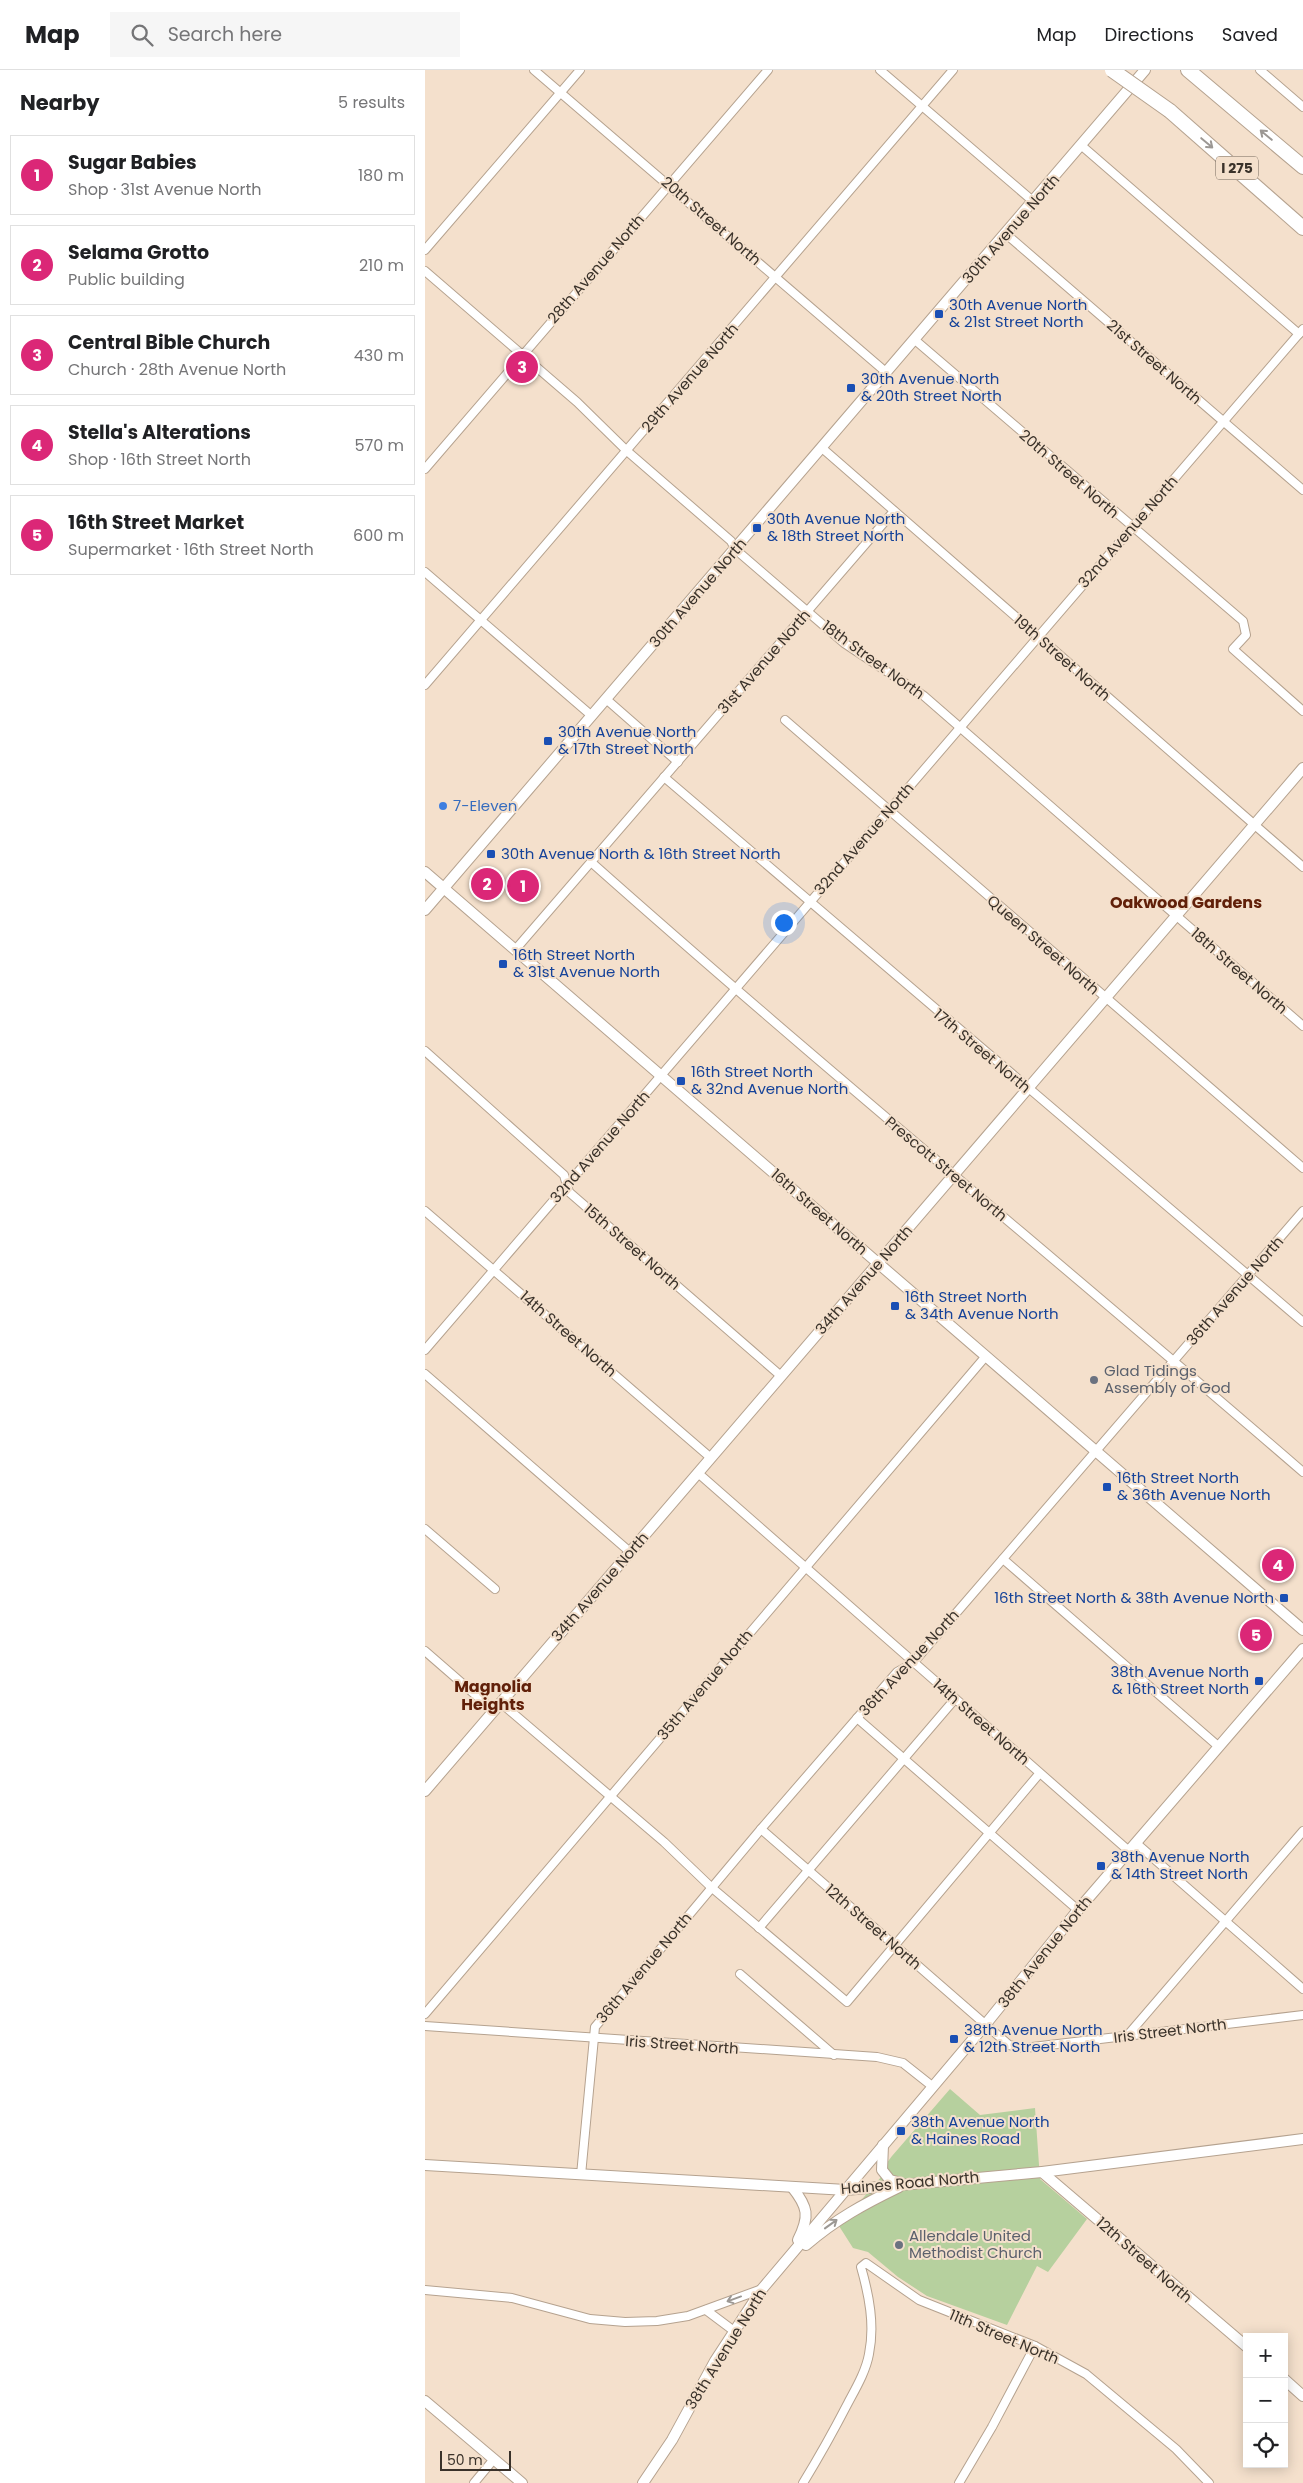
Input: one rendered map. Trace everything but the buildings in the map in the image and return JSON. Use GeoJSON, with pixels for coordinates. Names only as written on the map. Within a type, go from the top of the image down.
{"type":"FeatureCollection","features":[{"type":"Feature","properties":{"kind":"highway","name":"I 275"},"geometry":{"type":"LineString","coordinates":[[1112,70],[1170,111],[1303,228]]}},
{"type":"Feature","properties":{"kind":"highway","name":"I 275"},"geometry":{"type":"LineString","coordinates":[[1193,74],[1303,167]]}},
{"type":"Feature","properties":{"kind":"street","name":"20th Street North"},"geometry":{"type":"LineString","coordinates":[[535,70],[887,373]]}},
{"type":"Feature","properties":{"kind":"street"},"geometry":{"type":"LineString","coordinates":[[425,250],[580,70]]}},
{"type":"Feature","properties":{"kind":"street","name":"28th Avenue North"},"geometry":{"type":"LineString","coordinates":[[425,469],[768,70]]}},
{"type":"Feature","properties":{"kind":"street"},"geometry":{"type":"LineString","coordinates":[[880,70],[1034,202]]}},
{"type":"Feature","properties":{"kind":"street","name":"29th Avenue North"},"geometry":{"type":"LineString","coordinates":[[425,685],[953,70]]}},
{"type":"Feature","properties":{"kind":"street","name":"30th Avenue North"},"geometry":{"type":"LineString","coordinates":[[425,910],[1082,146],[1145,70]]}},
{"type":"Feature","properties":{"kind":"street"},"geometry":{"type":"LineString","coordinates":[[1260,70],[1303,107]]}},
{"type":"Feature","properties":{"kind":"street"},"geometry":{"type":"LineString","coordinates":[[1082,146],[1301,332]]}},
{"type":"Feature","properties":{"kind":"street","name":"21st Street North"},"geometry":{"type":"LineString","coordinates":[[1006,234],[1303,490]]}},
{"type":"Feature","properties":{"kind":"street","name":"18th Street North"},"geometry":{"type":"LineString","coordinates":[[425,271],[577,402],[627,451],[731,541],[735,549],[807,612],[844,643],[924,696],[1303,1026]]}},
{"type":"Feature","properties":{"kind":"street","name":"32nd Avenue North"},"geometry":{"type":"LineString","coordinates":[[425,1350],[1301,332]]}},
{"type":"Feature","properties":{"kind":"street","name":"20th Street North"},"geometry":{"type":"LineString","coordinates":[[915,340],[1132,528],[1243,621],[1246,635],[1233,649],[1303,711]]}},
{"type":"Feature","properties":{"kind":"street","name":"19th Street North"},"geometry":{"type":"LineString","coordinates":[[822,448],[1038,638],[1303,866]]}},
{"type":"Feature","properties":{"kind":"street","name":"31st Avenue North"},"geometry":{"type":"LineString","coordinates":[[515,950],[894,511]]}},
{"type":"Feature","properties":{"kind":"street"},"geometry":{"type":"LineString","coordinates":[[425,572],[592,716]]}},
{"type":"Feature","properties":{"kind":"street"},"geometry":{"type":"LineString","coordinates":[[606,699],[678,762]]}},
{"type":"Feature","properties":{"kind":"street","name":"Queen Street North"},"geometry":{"type":"LineString","coordinates":[[785,720],[1105,999],[1303,1168]]}},
{"type":"Feature","properties":{"kind":"street","name":"34th Avenue North"},"geometry":{"type":"LineString","coordinates":[[425,1792],[1303,768]]}},
{"type":"Feature","properties":{"kind":"street","name":"17th Street North"},"geometry":{"type":"LineString","coordinates":[[664,778],[1303,1322]]}},
{"type":"Feature","properties":{"kind":"street","name":"Prescott Street North"},"geometry":{"type":"LineString","coordinates":[[591,862],[735,990],[953,1176],[1175,1361],[1303,1472]]}},
{"type":"Feature","properties":{"kind":"street","name":"16th Street North"},"geometry":{"type":"LineString","coordinates":[[425,872],[1303,1630]]}},
{"type":"Feature","properties":{"kind":"street","name":"15th Street North"},"geometry":{"type":"LineString","coordinates":[[425,1051],[564,1175],[569,1192],[781,1376]]}},
{"type":"Feature","properties":{"kind":"street","name":"14th Street North"},"geometry":{"type":"LineString","coordinates":[[425,1211],[711,1458]]}},
{"type":"Feature","properties":{"kind":"street","name":"36th Avenue North"},"geometry":{"type":"LineString","coordinates":[[581,2175],[592,2039],[595,2027],[711,1887],[857,1718],[897,1672],[913,1663],[1303,1211]]}},
{"type":"Feature","properties":{"kind":"street","name":"35th Avenue North"},"geometry":{"type":"LineString","coordinates":[[425,2014],[986,1356]]}},
{"type":"Feature","properties":{"kind":"street"},"geometry":{"type":"LineString","coordinates":[[425,1374],[631,1552]]}},
{"type":"Feature","properties":{"kind":"street","name":"14th Street North"},"geometry":{"type":"LineString","coordinates":[[698,1473],[1129,1851]]}},
{"type":"Feature","properties":{"kind":"street"},"geometry":{"type":"LineString","coordinates":[[425,1529],[495,1589]]}},
{"type":"Feature","properties":{"kind":"street"},"geometry":{"type":"LineString","coordinates":[[1003,1559],[1218,1746]]}},
{"type":"Feature","properties":{"kind":"street","name":"38th Avenue North"},"geometry":{"type":"LineString","coordinates":[[643,2483],[672,2440],[734,2331],[762,2290],[931,2086],[985,2025],[1078,1910],[1303,1649]]}},
{"type":"Feature","properties":{"kind":"street"},"geometry":{"type":"LineString","coordinates":[[425,1651],[610,1795],[664,1842],[711,1887],[847,2002],[1039,1774]]}},
{"type":"Feature","properties":{"kind":"street"},"geometry":{"type":"LineString","coordinates":[[759,1928],[955,1699]]}},
{"type":"Feature","properties":{"kind":"street"},"geometry":{"type":"LineString","coordinates":[[857,1718],[1078,1910]]}},
{"type":"Feature","properties":{"kind":"street","name":"12th Street North"},"geometry":{"type":"LineString","coordinates":[[761,1829],[985,2025]]}},
{"type":"Feature","properties":{"kind":"street"},"geometry":{"type":"LineString","coordinates":[[1127,2036],[1303,1832]]}},
{"type":"Feature","properties":{"kind":"street"},"geometry":{"type":"LineString","coordinates":[[1136,1843],[1303,1989]]}},
{"type":"Feature","properties":{"kind":"street"},"geometry":{"type":"LineString","coordinates":[[740,1974],[834,2055]]}},
{"type":"Feature","properties":{"kind":"street","name":"Iris Street North"},"geometry":{"type":"LineString","coordinates":[[985,2025],[1009,2045],[1024,2048],[1303,2014]]}},
{"type":"Feature","properties":{"kind":"street","name":"Iris Street North"},"geometry":{"type":"LineString","coordinates":[[425,2026],[592,2039],[877,2057],[903,2063],[931,2086]]}},
{"type":"Feature","properties":{"kind":"street","name":"Haines Road North"},"geometry":{"type":"LineString","coordinates":[[425,2165],[846,2190],[1041,2172],[1303,2139]]}},
{"type":"Feature","properties":{"kind":"street"},"geometry":{"type":"LineString","coordinates":[[883,2146],[881,2167],[884,2175],[890,2180],[905,2184]]}},
{"type":"Feature","properties":{"kind":"street","name":"12th Street North"},"geometry":{"type":"LineString","coordinates":[[1041,2172],[1243,2344]]}},
{"type":"Feature","properties":{"kind":"street"},"geometry":{"type":"LineString","coordinates":[[793,2252],[801,2249],[829,2225],[851,2211],[905,2184]]}},
{"type":"Feature","properties":{"kind":"street"},"geometry":{"type":"LineString","coordinates":[[792,2187],[802,2200],[807,2212],[805,2226],[793,2252]]}},
{"type":"Feature","properties":{"kind":"street","name":"11th Street North"},"geometry":{"type":"LineString","coordinates":[[803,2483],[824,2450],[853,2394],[869,2354],[871,2319],[861,2267],[865,2263],[871,2265],[919,2300],[1035,2346],[1093,2380],[1176,2449],[1209,2483]]}},
{"type":"Feature","properties":{"kind":"street"},"geometry":{"type":"LineString","coordinates":[[425,2290],[513,2298],[590,2319],[625,2322],[665,2320],[688,2316],[762,2290]]}},
{"type":"Feature","properties":{"kind":"street"},"geometry":{"type":"LineString","coordinates":[[706,2310],[734,2331]]}},
{"type":"Feature","properties":{"kind":"street"},"geometry":{"type":"LineString","coordinates":[[959,2483],[992,2427],[1035,2346]]}},
{"type":"Feature","properties":{"kind":"street"},"geometry":{"type":"LineString","coordinates":[[1288,2383],[1303,2396]]}},
{"type":"Feature","properties":{"kind":"street"},"geometry":{"type":"LineString","coordinates":[[425,2401],[522,2483]]}},
{"type":"Feature","properties":{"kind":"street"},"geometry":{"type":"LineString","coordinates":[[474,2483],[494,2459]]}},
{"type":"Feature","properties":{"kind":"green space"},"geometry":{"type":"Polygon","coordinates":[[[950,2089],[980,2115],[1035,2108],[1040,2179],[1087,2219],[1048,2272],[1037,2266],[1007,2325],[927,2296],[898,2277],[868,2252],[853,2248],[839,2226],[888,2169],[886,2164],[892,2156],[950,2089]]]}},
{"type":"Feature","properties":{"kind":"place","name":"30th Avenue North & 21st Street North"},"geometry":{"type":"Point","coordinates":[939,314]}},
{"type":"Feature","properties":{"kind":"place","name":"Central Bible Church"},"geometry":{"type":"Point","coordinates":[522,367]}},
{"type":"Feature","properties":{"kind":"place","name":"30th Avenue North & 20th Street North"},"geometry":{"type":"Point","coordinates":[851,388]}},
{"type":"Feature","properties":{"kind":"place","name":"30th Avenue North & 18th Street North"},"geometry":{"type":"Point","coordinates":[757,528]}},
{"type":"Feature","properties":{"kind":"place","name":"30th Avenue North & 17th Street North"},"geometry":{"type":"Point","coordinates":[548,741]}},
{"type":"Feature","properties":{"kind":"place","name":"7-Eleven"},"geometry":{"type":"Point","coordinates":[443,806]}},
{"type":"Feature","properties":{"kind":"place","name":"30th Avenue North & 16th Street North"},"geometry":{"type":"Point","coordinates":[491,854]}},
{"type":"Feature","properties":{"kind":"place","name":"Selama Grotto"},"geometry":{"type":"Point","coordinates":[487,884]}},
{"type":"Feature","properties":{"kind":"place","name":"Sugar Babies"},"geometry":{"type":"Point","coordinates":[523,886]}},
{"type":"Feature","properties":{"kind":"place","name":"16th Street North & 31st Avenue North"},"geometry":{"type":"Point","coordinates":[503,964]}},
{"type":"Feature","properties":{"kind":"place","name":"16th Street North & 32nd Avenue North"},"geometry":{"type":"Point","coordinates":[681,1081]}},
{"type":"Feature","properties":{"kind":"place","name":"16th Street North & 34th Avenue North"},"geometry":{"type":"Point","coordinates":[895,1306]}},
{"type":"Feature","properties":{"kind":"place","name":"Glad Tidings Assembly of God"},"geometry":{"type":"Point","coordinates":[1094,1380]}},
{"type":"Feature","properties":{"kind":"place","name":"16th Street North & 36th Avenue North"},"geometry":{"type":"Point","coordinates":[1107,1487]}},
{"type":"Feature","properties":{"kind":"place","name":"Stella's Alterations"},"geometry":{"type":"Point","coordinates":[1278,1565]}},
{"type":"Feature","properties":{"kind":"place","name":"16th Street North & 38th Avenue North"},"geometry":{"type":"Point","coordinates":[1284,1598]}},
{"type":"Feature","properties":{"kind":"place","name":"16th Street Market"},"geometry":{"type":"Point","coordinates":[1256,1635]}},
{"type":"Feature","properties":{"kind":"place","name":"38th Avenue North & 16th Street North"},"geometry":{"type":"Point","coordinates":[1259,1681]}},
{"type":"Feature","properties":{"kind":"place","name":"38th Avenue North & 14th Street North"},"geometry":{"type":"Point","coordinates":[1101,1866]}},
{"type":"Feature","properties":{"kind":"place","name":"38th Avenue North & 12th Street North"},"geometry":{"type":"Point","coordinates":[954,2039]}},
{"type":"Feature","properties":{"kind":"place","name":"38th Avenue North & Haines Road"},"geometry":{"type":"Point","coordinates":[901,2131]}},
{"type":"Feature","properties":{"kind":"place","name":"Allendale United Methodist Church"},"geometry":{"type":"Point","coordinates":[899,2245]}},
{"type":"Feature","properties":{"kind":"district","name":"Oakwood Gardens"},"geometry":{"type":"Point","coordinates":[1186,902]}},
{"type":"Feature","properties":{"kind":"district","name":"Magnolia Heights"},"geometry":{"type":"Point","coordinates":[493,1695]}}]}
